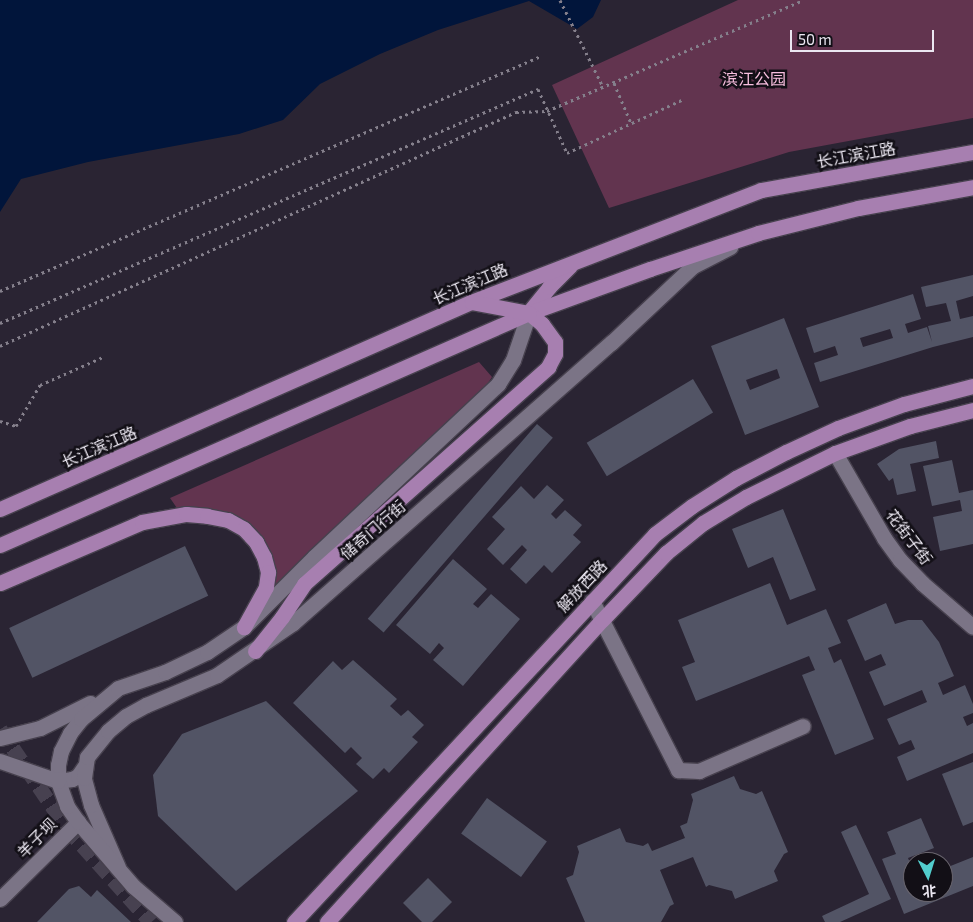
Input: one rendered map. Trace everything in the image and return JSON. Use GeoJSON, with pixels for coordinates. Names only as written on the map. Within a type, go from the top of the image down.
{"type":"FeatureCollection","features":[{"type":"Feature","properties":{"kind":"main road","name":"长江滨江路"},"geometry":{"type":"LineString","coordinates":[[0,509],[575,261],[762,190],[973,152]]}},
{"type":"Feature","properties":{"kind":"main road"},"geometry":{"type":"LineString","coordinates":[[0,545],[528,313],[650,268],[758,233],[858,208],[973,186]]}},
{"type":"Feature","properties":{"kind":"main road"},"geometry":{"type":"LineString","coordinates":[[528,313],[549,287],[575,261]]}},
{"type":"Feature","properties":{"kind":"main road"},"geometry":{"type":"LineString","coordinates":[[255,651],[282,617],[304,584],[548,367],[555,354],[554,342],[549,331],[528,313],[477,303]]}},
{"type":"Feature","properties":{"kind":"main road"},"geometry":{"type":"LineString","coordinates":[[477,303],[495,309],[497,317],[479,333]]}},
{"type":"Feature","properties":{"kind":"main road","name":"解放西路"},"geometry":{"type":"LineString","coordinates":[[294,922],[655,534],[692,506],[736,478],[838,428],[904,404],[973,386]]}},
{"type":"Feature","properties":{"kind":"main road"},"geometry":{"type":"LineString","coordinates":[[327,922],[602,620],[666,553],[703,523],[746,497],[835,453],[910,426],[973,410]]}},
{"type":"Feature","properties":{"kind":"main road"},"geometry":{"type":"LineString","coordinates":[[0,583],[142,522],[186,514],[207,516],[228,520],[244,529],[256,542],[264,557],[268,572],[266,587],[244,627]]}},
{"type":"Feature","properties":{"kind":"street","name":"储奇门行街"},"geometry":{"type":"LineString","coordinates":[[118,867],[91,805],[84,778],[84,767],[87,757],[95,744],[126,716],[146,704],[217,675],[255,651],[301,616],[611,343],[693,266],[758,233]]}},
{"type":"Feature","properties":{"kind":"street","name":"储奇门行街"},"geometry":{"type":"LineString","coordinates":[[175,922],[133,886],[78,822],[64,800],[58,781],[61,751],[70,733],[81,719],[118,688],[165,672],[206,652],[244,627],[314,557],[493,390],[513,360],[528,313]]}},
{"type":"Feature","properties":{"kind":"street","name":"花街子街"},"geometry":{"type":"LineString","coordinates":[[835,453],[884,538],[900,560],[922,583],[973,627]]}},
{"type":"Feature","properties":{"kind":"street"},"geometry":{"type":"LineString","coordinates":[[592,601],[678,770],[698,771],[802,726]]}},
{"type":"Feature","properties":{"kind":"street"},"geometry":{"type":"LineString","coordinates":[[0,738],[40,728],[118,688]]}},
{"type":"Feature","properties":{"kind":"street"},"geometry":{"type":"LineString","coordinates":[[0,761],[58,781],[78,776],[84,767]]}},
{"type":"Feature","properties":{"kind":"street","name":"羊子坝"},"geometry":{"type":"LineString","coordinates":[[0,899],[78,822]]}},
{"type":"Feature","properties":{"kind":"path"},"geometry":{"type":"LineString","coordinates":[[560,0],[603,87]]}},
{"type":"Feature","properties":{"kind":"path"},"geometry":{"type":"LineString","coordinates":[[0,346],[516,112],[548,111],[803,0]]}},
{"type":"Feature","properties":{"kind":"path"},"geometry":{"type":"LineString","coordinates":[[0,291],[541,56]]}},
{"type":"Feature","properties":{"kind":"path"},"geometry":{"type":"LineString","coordinates":[[614,82],[631,124]]}},
{"type":"Feature","properties":{"kind":"path"},"geometry":{"type":"LineString","coordinates":[[0,323],[538,89],[566,153],[684,99]]}},
{"type":"Feature","properties":{"kind":"path"},"geometry":{"type":"LineString","coordinates":[[0,421],[16,426],[40,385],[105,356]]}},
{"type":"Feature","properties":{"kind":"green space","name":"滨江公园"},"geometry":{"type":"Polygon","coordinates":[[[738,0],[973,0],[973,118],[789,152],[609,208],[552,85],[738,0]]]}},
{"type":"Feature","properties":{"kind":"green space"},"geometry":{"type":"Polygon","coordinates":[[[479,362],[492,377],[482,392],[274,590],[246,525],[179,511],[170,498],[479,362]]]}},
{"type":"Feature","properties":{"kind":"water"},"geometry":{"type":"Polygon","coordinates":[[[0,0],[601,0],[593,17],[577,29],[529,1],[438,30],[380,54],[320,84],[283,120],[239,134],[88,162],[21,179],[0,212],[0,0]]]}},
{"type":"Feature","properties":{"kind":"building"},"geometry":{"type":"Polygon","coordinates":[[[973,275],[973,296],[956,301],[960,319],[973,316],[973,337],[933,347],[820,382],[814,363],[838,355],[835,346],[814,353],[806,328],[913,294],[921,319],[905,324],[908,333],[927,327],[932,342],[928,326],[951,321],[946,303],[926,307],[921,287],[973,275]],[[890,329],[860,338],[863,347],[893,338],[890,329]]]}},
{"type":"Feature","properties":{"kind":"building"},"geometry":{"type":"Polygon","coordinates":[[[784,318],[819,407],[745,435],[711,346],[784,318]],[[777,369],[746,380],[750,390],[780,378],[777,369]]]}},
{"type":"Feature","properties":{"kind":"building"},"geometry":{"type":"Polygon","coordinates":[[[693,379],[713,412],[607,476],[587,443],[693,379]]]}},
{"type":"Feature","properties":{"kind":"building"},"geometry":{"type":"Polygon","coordinates":[[[537,424],[553,438],[384,632],[368,619],[537,424]]]}},
{"type":"Feature","properties":{"kind":"building"},"geometry":{"type":"Polygon","coordinates":[[[936,441],[939,458],[910,464],[916,491],[897,495],[893,478],[889,481],[877,464],[899,449],[936,441]]]}},
{"type":"Feature","properties":{"kind":"building"},"geometry":{"type":"Polygon","coordinates":[[[952,460],[959,493],[973,490],[973,544],[940,551],[933,517],[962,511],[960,500],[932,506],[923,466],[952,460]]]}},
{"type":"Feature","properties":{"kind":"building"},"geometry":{"type":"Polygon","coordinates":[[[547,485],[564,500],[551,514],[556,519],[565,510],[582,525],[573,535],[581,542],[552,573],[544,565],[526,584],[510,569],[527,550],[522,545],[503,565],[487,549],[505,529],[492,517],[521,486],[534,499],[547,485]]]}},
{"type":"Feature","properties":{"kind":"building"},"geometry":{"type":"Polygon","coordinates":[[[783,509],[816,590],[790,600],[773,557],[748,568],[732,529],[783,509]]]}},
{"type":"Feature","properties":{"kind":"building"},"geometry":{"type":"Polygon","coordinates":[[[185,546],[208,596],[32,678],[9,628],[185,546]]]}},
{"type":"Feature","properties":{"kind":"building"},"geometry":{"type":"Polygon","coordinates":[[[453,559],[487,589],[473,604],[478,608],[491,594],[520,619],[463,686],[433,660],[444,648],[439,643],[430,654],[396,625],[453,559]]]}},
{"type":"Feature","properties":{"kind":"building"},"geometry":{"type":"Polygon","coordinates":[[[770,583],[787,625],[826,609],[841,643],[828,648],[834,663],[841,659],[874,739],[835,755],[802,675],[815,670],[809,656],[696,701],[682,667],[695,662],[678,620],[770,583]]]}},
{"type":"Feature","properties":{"kind":"building"},"geometry":{"type":"Polygon","coordinates":[[[886,603],[895,624],[908,620],[922,620],[939,642],[954,676],[938,683],[943,695],[965,685],[973,704],[973,713],[963,717],[967,726],[973,723],[973,753],[907,781],[897,757],[915,749],[911,740],[899,745],[887,719],[927,702],[922,690],[884,706],[869,672],[886,665],[881,654],[865,661],[847,620],[886,603]]]}},
{"type":"Feature","properties":{"kind":"building"},"geometry":{"type":"Polygon","coordinates":[[[353,660],[397,699],[390,706],[401,716],[408,710],[424,725],[412,737],[418,742],[389,773],[384,768],[373,779],[356,764],[362,758],[351,747],[345,753],[293,703],[333,661],[342,670],[353,660]]]}},
{"type":"Feature","properties":{"kind":"building"},"geometry":{"type":"Polygon","coordinates":[[[266,701],[358,791],[236,891],[158,816],[153,775],[182,734],[266,701]]]}},
{"type":"Feature","properties":{"kind":"building"},"geometry":{"type":"Polygon","coordinates":[[[973,762],[973,822],[963,826],[942,774],[973,762]]]}},
{"type":"Feature","properties":{"kind":"building"},"geometry":{"type":"Polygon","coordinates":[[[734,776],[740,789],[756,794],[762,791],[788,852],[784,854],[774,871],[778,881],[735,899],[732,891],[709,885],[706,887],[693,857],[660,870],[674,904],[670,906],[661,922],[585,922],[566,878],[573,875],[579,852],[577,846],[620,828],[626,842],[643,846],[648,843],[652,851],[685,838],[680,826],[687,823],[693,800],[691,794],[734,776]]]}},
{"type":"Feature","properties":{"kind":"building"},"geometry":{"type":"Polygon","coordinates":[[[487,798],[547,841],[521,877],[461,834],[487,798]]]}},
{"type":"Feature","properties":{"kind":"building"},"geometry":{"type":"Polygon","coordinates":[[[921,818],[934,848],[924,852],[903,852],[903,902],[934,902],[904,914],[882,859],[896,854],[887,832],[921,818]]]}},
{"type":"Feature","properties":{"kind":"building"},"geometry":{"type":"Polygon","coordinates":[[[856,825],[891,899],[840,922],[825,922],[822,916],[869,894],[841,832],[856,825]]]}},
{"type":"Feature","properties":{"kind":"building"},"geometry":{"type":"Polygon","coordinates":[[[973,857],[973,886],[953,894],[953,865],[973,857]]]}},
{"type":"Feature","properties":{"kind":"building"},"geometry":{"type":"Polygon","coordinates":[[[428,878],[452,902],[432,922],[422,922],[403,903],[428,878]]]}},
{"type":"Feature","properties":{"kind":"building"},"geometry":{"type":"Polygon","coordinates":[[[79,886],[91,897],[97,890],[131,922],[37,922],[69,889],[79,886]]]}},
{"type":"Feature","properties":{"kind":"tunnel"},"geometry":{"type":"LineString","coordinates":[[0,729],[67,828],[151,922]]}}]}
